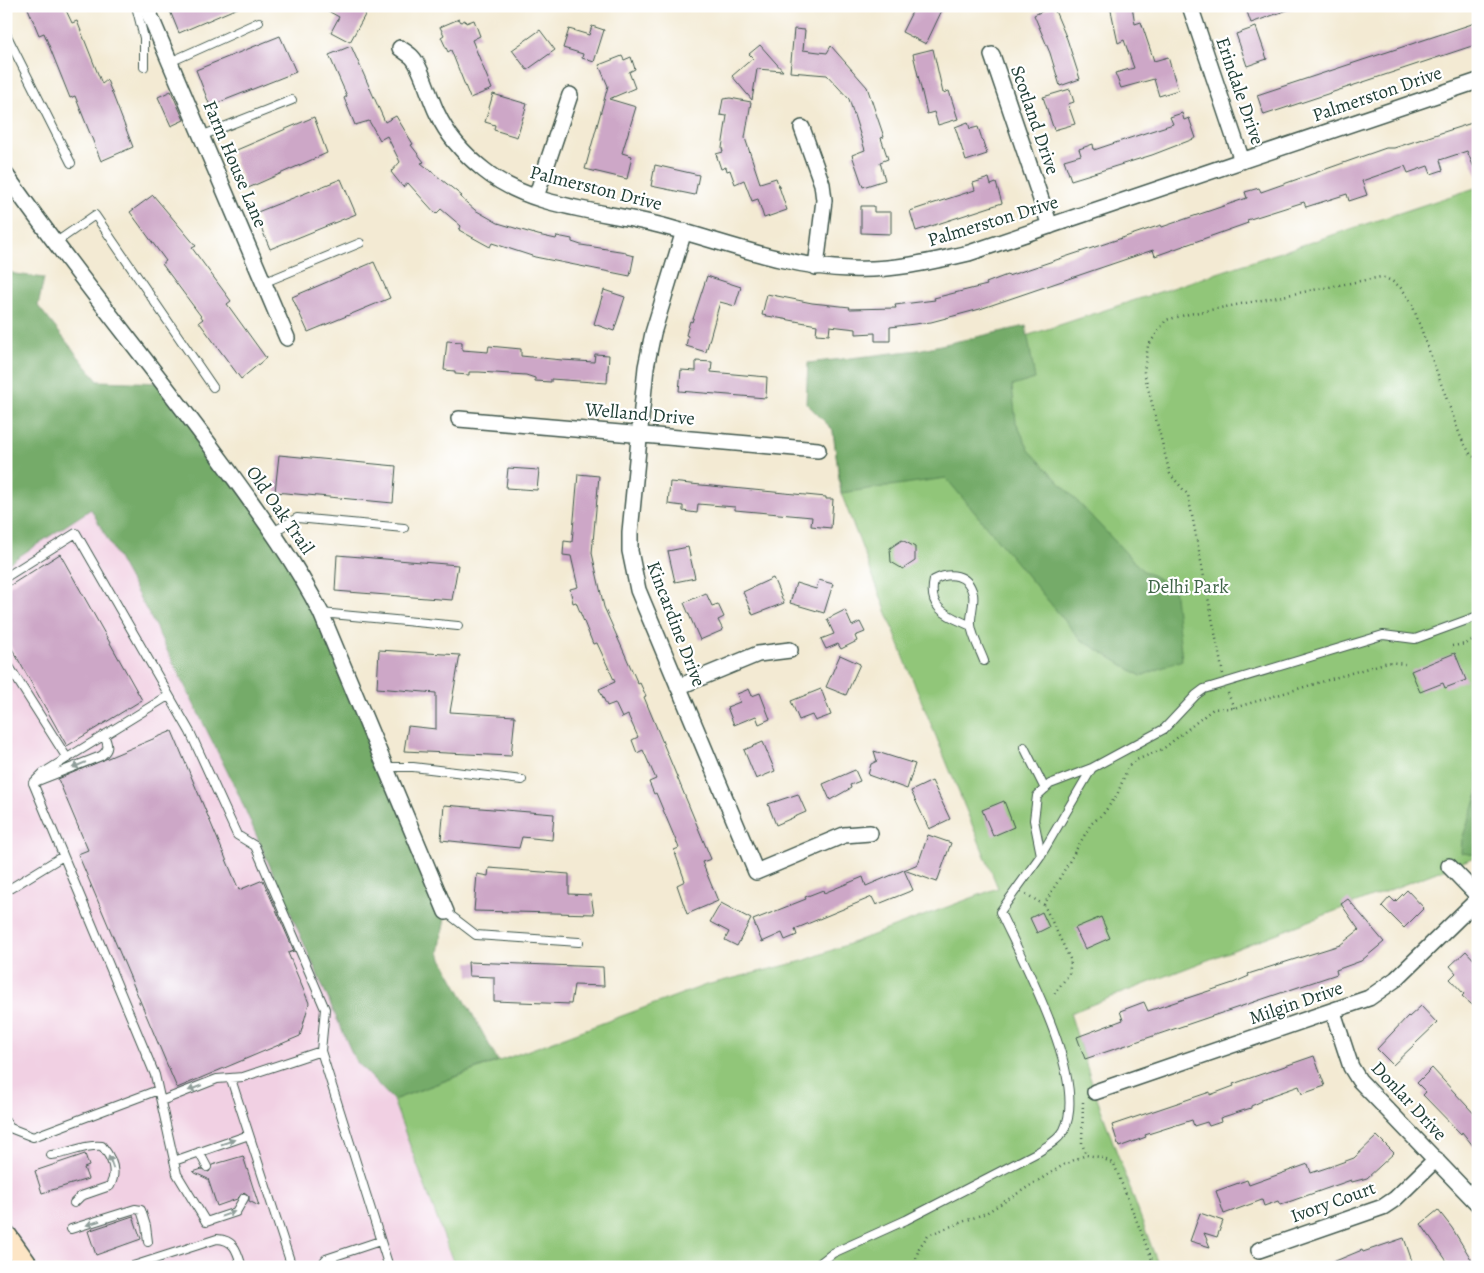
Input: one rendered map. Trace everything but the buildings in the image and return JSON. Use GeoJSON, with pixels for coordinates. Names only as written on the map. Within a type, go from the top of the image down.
{"type":"FeatureCollection","features":[{"type":"Feature","properties":{"kind":"street","name":"Farm House Lane"},"geometry":{"type":"LineString","coordinates":[[146,6],[287,338]]}},
{"type":"Feature","properties":{"kind":"street","name":"Erindale Drive"},"geometry":{"type":"LineString","coordinates":[[1190,6],[1242,161]]}},
{"type":"Feature","properties":{"kind":"street","name":"Palmerston Drive"},"geometry":{"type":"LineString","coordinates":[[400,48],[414,58],[437,114],[465,153],[502,182],[536,198],[684,231],[777,259],[816,267],[850,269],[912,266],[969,253],[1478,81]]}},
{"type":"Feature","properties":{"kind":"street","name":"Scotland Drive"},"geometry":{"type":"LineString","coordinates":[[992,55],[1050,226]]}},
{"type":"Feature","properties":{"kind":"street"},"geometry":{"type":"LineString","coordinates":[[536,198],[570,95]]}},
{"type":"Feature","properties":{"kind":"street"},"geometry":{"type":"LineString","coordinates":[[802,128],[822,184],[824,200],[816,267]]}},
{"type":"Feature","properties":{"kind":"street","name":"Old Oak Trail"},"geometry":{"type":"LineString","coordinates":[[6,175],[55,242],[165,384],[273,532],[302,576],[321,613],[446,912]]}},
{"type":"Feature","properties":{"kind":"street","name":"Kincardine Drive"},"geometry":{"type":"LineString","coordinates":[[684,231],[653,332],[646,367],[630,532],[632,571],[678,688],[756,872],[844,835],[870,833]]}},
{"type":"Feature","properties":{"kind":"street","name":"Welland Drive"},"geometry":{"type":"LineString","coordinates":[[459,419],[818,450]]}},
{"type":"Feature","properties":{"kind":"street"},"geometry":{"type":"LineString","coordinates":[[678,688],[758,654],[790,650]]}},
{"type":"Feature","properties":{"kind":"street"},"geometry":{"type":"LineString","coordinates":[[1449,866],[1478,897]]}},
{"type":"Feature","properties":{"kind":"street","name":"Milgin Drive"},"geometry":{"type":"LineString","coordinates":[[1095,1092],[1370,998],[1385,988],[1478,897]]}},
{"type":"Feature","properties":{"kind":"street","name":"Donlar Drive"},"geometry":{"type":"LineString","coordinates":[[1333,1012],[1351,1066],[1358,1080],[1478,1204]]}},
{"type":"Feature","properties":{"kind":"street","name":"Ivory Court"},"geometry":{"type":"LineString","coordinates":[[1259,1250],[1382,1207],[1395,1199],[1436,1159]]}},
{"type":"Feature","properties":{"kind":"street"},"geometry":{"type":"LineString","coordinates":[[6,1236],[28,1267]]}},
{"type":"Feature","properties":{"kind":"lane"},"geometry":{"type":"LineString","coordinates":[[136,6],[144,38],[144,67]]}},
{"type":"Feature","properties":{"kind":"lane"},"geometry":{"type":"LineString","coordinates":[[170,62],[259,22]]}},
{"type":"Feature","properties":{"kind":"lane"},"geometry":{"type":"LineString","coordinates":[[6,34],[71,163]]}},
{"type":"Feature","properties":{"kind":"lane"},"geometry":{"type":"LineString","coordinates":[[201,136],[292,100]]}},
{"type":"Feature","properties":{"kind":"lane"},"geometry":{"type":"LineString","coordinates":[[55,242],[95,215],[213,387]]}},
{"type":"Feature","properties":{"kind":"lane"},"geometry":{"type":"LineString","coordinates":[[263,283],[360,243]]}},
{"type":"Feature","properties":{"kind":"lane"},"geometry":{"type":"LineString","coordinates":[[273,532],[296,518],[404,528]]}},
{"type":"Feature","properties":{"kind":"lane"},"geometry":{"type":"LineString","coordinates":[[6,577],[76,533],[190,732],[237,835],[255,846],[325,1009],[321,1051],[389,1267]]}},
{"type":"Feature","properties":{"kind":"lane"},"geometry":{"type":"LineString","coordinates":[[971,626],[936,606],[930,593],[934,580],[944,575],[956,574],[967,581],[973,594],[971,626],[984,661]]}},
{"type":"Feature","properties":{"kind":"lane"},"geometry":{"type":"LineString","coordinates":[[321,613],[458,626]]}},
{"type":"Feature","properties":{"kind":"lane"},"geometry":{"type":"LineString","coordinates":[[1041,855],[1034,820],[1037,796],[1050,784],[1092,768],[1164,729],[1196,695],[1204,690],[1383,635],[1415,639],[1478,616]]}},
{"type":"Feature","properties":{"kind":"lane"},"geometry":{"type":"LineString","coordinates":[[6,667],[10,668],[67,758]]}},
{"type":"Feature","properties":{"kind":"lane"},"geometry":{"type":"LineString","coordinates":[[33,783],[43,773],[168,696]]}},
{"type":"Feature","properties":{"kind":"lane"},"geometry":{"type":"LineString","coordinates":[[33,783],[107,752],[108,746],[104,735]]}},
{"type":"Feature","properties":{"kind":"lane"},"geometry":{"type":"LineString","coordinates":[[1024,746],[1045,789]]}},
{"type":"Feature","properties":{"kind":"lane"},"geometry":{"type":"LineString","coordinates":[[386,767],[413,767],[522,780]]}},
{"type":"Feature","properties":{"kind":"lane"},"geometry":{"type":"LineString","coordinates":[[815,1267],[833,1254],[906,1220],[1038,1152],[1052,1143],[1064,1131],[1069,1113],[1065,1062],[1044,1009],[1000,912],[1041,855],[1092,768]]}},
{"type":"Feature","properties":{"kind":"lane"},"geometry":{"type":"LineString","coordinates":[[33,783],[155,1074],[177,1174],[206,1222],[236,1212],[244,1198]]}},
{"type":"Feature","properties":{"kind":"lane"},"geometry":{"type":"LineString","coordinates":[[6,891],[63,856]]}},
{"type":"Feature","properties":{"kind":"lane"},"geometry":{"type":"LineString","coordinates":[[446,912],[476,935],[579,942]]}},
{"type":"Feature","properties":{"kind":"lane"},"geometry":{"type":"LineString","coordinates":[[161,1101],[217,1079],[243,1077],[321,1051]]}},
{"type":"Feature","properties":{"kind":"lane"},"geometry":{"type":"LineString","coordinates":[[231,1079],[292,1267]]}},
{"type":"Feature","properties":{"kind":"lane"},"geometry":{"type":"LineString","coordinates":[[8,1127],[33,1137],[158,1090]]}},
{"type":"Feature","properties":{"kind":"lane"},"geometry":{"type":"LineString","coordinates":[[174,1161],[250,1135]]}},
{"type":"Feature","properties":{"kind":"lane"},"geometry":{"type":"LineString","coordinates":[[51,1155],[62,1154],[93,1145],[102,1146],[109,1154],[114,1165],[114,1178],[110,1186],[81,1196],[74,1203]]}},
{"type":"Feature","properties":{"kind":"lane"},"geometry":{"type":"LineString","coordinates":[[199,1152],[207,1167]]}},
{"type":"Feature","properties":{"kind":"lane"},"geometry":{"type":"LineString","coordinates":[[71,1230],[135,1209],[141,1210],[148,1242]]}},
{"type":"Feature","properties":{"kind":"lane"},"geometry":{"type":"LineString","coordinates":[[130,1267],[217,1239],[227,1240],[234,1244],[242,1267]]}},
{"type":"Feature","properties":{"kind":"lane"},"geometry":{"type":"LineString","coordinates":[[320,1267],[326,1259],[380,1241]]}},
{"type":"Feature","properties":{"kind":"path"},"geometry":{"type":"LineString","coordinates":[[1234,708],[1224,683],[1188,495],[1170,474],[1144,372],[1148,346],[1166,320],[1381,277],[1392,280],[1404,290],[1412,304],[1462,438],[1471,455],[1478,459]]}},
{"type":"Feature","properties":{"kind":"path"},"geometry":{"type":"LineString","coordinates":[[1452,646],[1466,644],[1478,636]]}},
{"type":"Feature","properties":{"kind":"path"},"geometry":{"type":"LineString","coordinates":[[1044,905],[1091,824],[1103,814],[1117,795],[1128,767],[1134,761],[1163,749],[1213,709],[1234,708],[1388,662],[1405,664]]}},
{"type":"Feature","properties":{"kind":"path"},"geometry":{"type":"LineString","coordinates":[[1016,888],[1044,905],[1071,961],[1069,974],[1044,1009]]}},
{"type":"Feature","properties":{"kind":"path"},"geometry":{"type":"LineString","coordinates":[[912,1267],[919,1248],[928,1236],[986,1213],[1065,1164],[1086,1155],[1100,1157],[1114,1164],[1155,1267]]}},
{"type":"Feature","properties":{"kind":"shaded area"},"geometry":{"type":"Polygon","coordinates":[[[91,509],[153,622],[237,791],[355,1060],[393,1100],[455,1267],[6,1267],[6,565],[91,509]]]}},
{"type":"Feature","properties":{"kind":"green space","name":"Delhi Park"},"geometry":{"type":"Polygon","coordinates":[[[1478,187],[1478,856],[1070,1013],[1095,1093],[1159,1267],[455,1267],[393,1100],[706,985],[803,961],[998,888],[908,668],[841,493],[829,401],[1478,187]]]}},
{"type":"Feature","properties":{"kind":"green space"},"geometry":{"type":"Polygon","coordinates":[[[6,270],[15,274],[44,278],[38,306],[98,381],[165,383],[302,576],[446,912],[439,953],[498,1061],[393,1100],[355,1060],[237,791],[153,622],[91,509],[6,565],[6,270]]]}},
{"type":"Feature","properties":{"kind":"green space"},"geometry":{"type":"Polygon","coordinates":[[[1026,326],[1035,379],[1012,386],[1016,422],[1029,450],[1142,570],[1174,587],[1182,660],[1141,676],[1080,639],[946,478],[841,493],[833,430],[806,403],[808,363],[918,350],[1026,326]]]}},
{"type":"Feature","properties":{"kind":"green space"},"geometry":{"type":"Polygon","coordinates":[[[1478,794],[1478,855],[1461,853],[1462,839],[1478,794]]]}}]}
